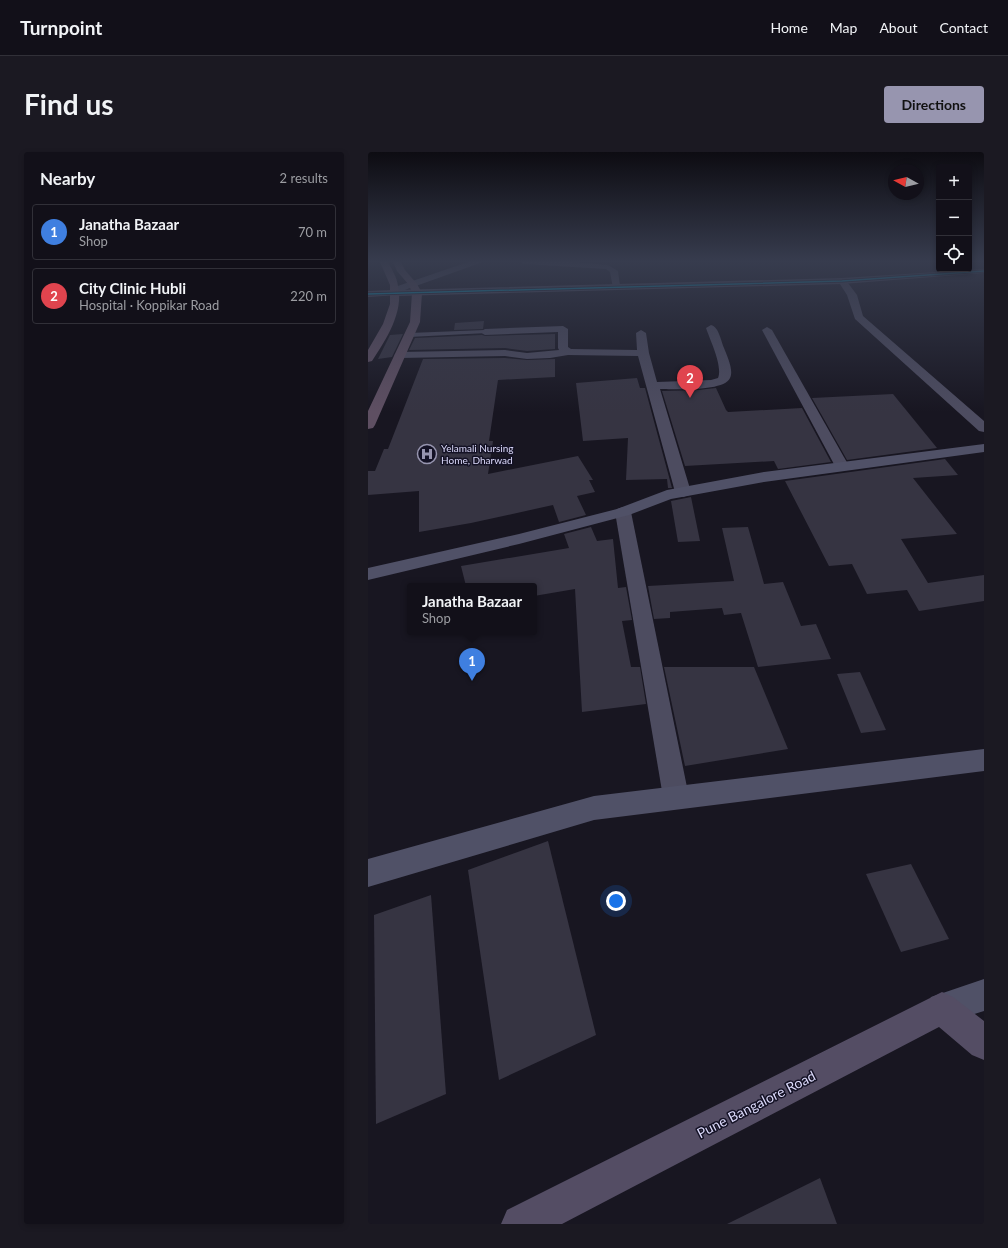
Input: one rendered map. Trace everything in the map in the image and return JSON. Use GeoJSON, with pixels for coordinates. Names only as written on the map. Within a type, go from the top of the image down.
{"type":"FeatureCollection","features":[{"type":"Feature","properties":{"kind":"highway"},"geometry":{"type":"LineString","coordinates":[[368,360],[388,326],[391,312]]}},
{"type":"Feature","properties":{"kind":"highway"},"geometry":{"type":"LineString","coordinates":[[368,425],[415,322],[415,312]]}},
{"type":"Feature","properties":{"kind":"main road"},"geometry":{"type":"LineString","coordinates":[[942,1008],[984,1043]]}},
{"type":"Feature","properties":{"kind":"main road","name":"Pune Bangalore Road"},"geometry":{"type":"LineString","coordinates":[[521,1224],[942,1008]]}},
{"type":"Feature","properties":{"kind":"street"},"geometry":{"type":"LineString","coordinates":[[857,312],[858,317],[984,428]]}},
{"type":"Feature","properties":{"kind":"street"},"geometry":{"type":"LineString","coordinates":[[653,386],[711,384],[719,383],[724,379],[726,374],[724,365],[711,328]]}},
{"type":"Feature","properties":{"kind":"street"},"geometry":{"type":"LineString","coordinates":[[485,332],[563,330],[563,348],[568,352]]}},
{"type":"Feature","properties":{"kind":"street"},"geometry":{"type":"LineString","coordinates":[[767,330],[842,466]]}},
{"type":"Feature","properties":{"kind":"street"},"geometry":{"type":"LineString","coordinates":[[642,333],[643,353],[683,492]]}},
{"type":"Feature","properties":{"kind":"street"},"geometry":{"type":"LineString","coordinates":[[400,355],[505,353],[527,356],[550,355],[568,352],[643,353]]}},
{"type":"Feature","properties":{"kind":"street"},"geometry":{"type":"LineString","coordinates":[[368,574],[519,539],[623,512],[667,495],[764,477],[984,448]]}},
{"type":"Feature","properties":{"kind":"street"},"geometry":{"type":"LineString","coordinates":[[623,512],[676,797]]}},
{"type":"Feature","properties":{"kind":"street"},"geometry":{"type":"LineString","coordinates":[[368,873],[594,808],[984,760]]}},
{"type":"Feature","properties":{"kind":"street"},"geometry":{"type":"LineString","coordinates":[[942,1008],[984,995]]}},
{"type":"Feature","properties":{"kind":"lane"},"geometry":{"type":"LineString","coordinates":[[409,335],[485,332]]}},
{"type":"Feature","properties":{"kind":"building"},"geometry":{"type":"Polygon","coordinates":[[[484,321],[483,329],[454,330],[455,323],[484,321]]]}},
{"type":"Feature","properties":{"kind":"building"},"geometry":{"type":"Polygon","coordinates":[[[403,334],[392,357],[378,359],[390,335],[403,334]]]}},
{"type":"Feature","properties":{"kind":"building"},"geometry":{"type":"Polygon","coordinates":[[[555,334],[555,349],[527,351],[505,348],[409,350],[415,338],[555,334]]]}},
{"type":"Feature","properties":{"kind":"building"},"geometry":{"type":"Polygon","coordinates":[[[505,358],[527,360],[555,359],[555,377],[498,380],[489,441],[493,441],[488,474],[578,456],[593,480],[589,480],[595,492],[577,496],[586,515],[559,522],[553,505],[471,523],[419,532],[419,491],[368,495],[368,471],[375,471],[384,449],[388,449],[423,359],[505,358]]]}},
{"type":"Feature","properties":{"kind":"building"},"geometry":{"type":"Polygon","coordinates":[[[637,378],[640,388],[645,388],[672,488],[668,488],[667,479],[626,480],[628,438],[583,441],[576,383],[637,378]]]}},
{"type":"Feature","properties":{"kind":"building"},"geometry":{"type":"Polygon","coordinates":[[[716,388],[728,412],[802,408],[831,462],[778,469],[774,461],[685,466],[662,391],[716,388]]]}},
{"type":"Feature","properties":{"kind":"building"},"geometry":{"type":"Polygon","coordinates":[[[893,394],[937,448],[847,460],[812,398],[893,394]]]}},
{"type":"Feature","properties":{"kind":"building"},"geometry":{"type":"Polygon","coordinates":[[[945,459],[958,475],[913,478],[957,534],[901,539],[928,583],[984,575],[984,601],[919,611],[907,590],[867,594],[852,564],[829,566],[785,481],[945,459]]]}},
{"type":"Feature","properties":{"kind":"building"},"geometry":{"type":"Polygon","coordinates":[[[691,497],[700,541],[678,542],[671,501],[691,497]]]}},
{"type":"Feature","properties":{"kind":"building"},"geometry":{"type":"Polygon","coordinates":[[[591,527],[597,541],[613,539],[618,588],[626,587],[632,620],[622,621],[631,667],[640,667],[646,704],[582,712],[575,589],[537,595],[537,583],[465,583],[461,566],[569,548],[564,534],[591,527]]]}},
{"type":"Feature","properties":{"kind":"building"},"geometry":{"type":"Polygon","coordinates":[[[748,527],[764,584],[783,582],[801,626],[816,624],[831,659],[758,667],[741,613],[724,615],[722,608],[670,612],[670,618],[654,619],[648,586],[734,581],[722,528],[748,527]]]}},
{"type":"Feature","properties":{"kind":"building"},"geometry":{"type":"Polygon","coordinates":[[[664,667],[754,667],[788,749],[685,766],[664,667]]]}},
{"type":"Feature","properties":{"kind":"building"},"geometry":{"type":"Polygon","coordinates":[[[860,672],[886,730],[861,733],[837,674],[860,672]]]}},
{"type":"Feature","properties":{"kind":"building"},"geometry":{"type":"Polygon","coordinates":[[[548,841],[596,1035],[499,1080],[468,870],[548,841]]]}},
{"type":"Feature","properties":{"kind":"building"},"geometry":{"type":"Polygon","coordinates":[[[911,864],[949,939],[901,952],[866,874],[911,864]]]}},
{"type":"Feature","properties":{"kind":"building"},"geometry":{"type":"Polygon","coordinates":[[[431,895],[446,1094],[376,1124],[374,915],[431,895]]]}},
{"type":"Feature","properties":{"kind":"building"},"geometry":{"type":"Polygon","coordinates":[[[820,1178],[837,1224],[727,1224],[820,1178]]]}},
{"type":"Feature","properties":{"kind":"place","name":"City Clinic Hubli"},"geometry":{"type":"Point","coordinates":[690,398]}},
{"type":"Feature","properties":{"kind":"place","name":"Yelamali Nursing Home, Dharwad"},"geometry":{"type":"Point","coordinates":[427,454]}},
{"type":"Feature","properties":{"kind":"place","name":"Janatha Bazaar"},"geometry":{"type":"Point","coordinates":[472,681]}}]}
